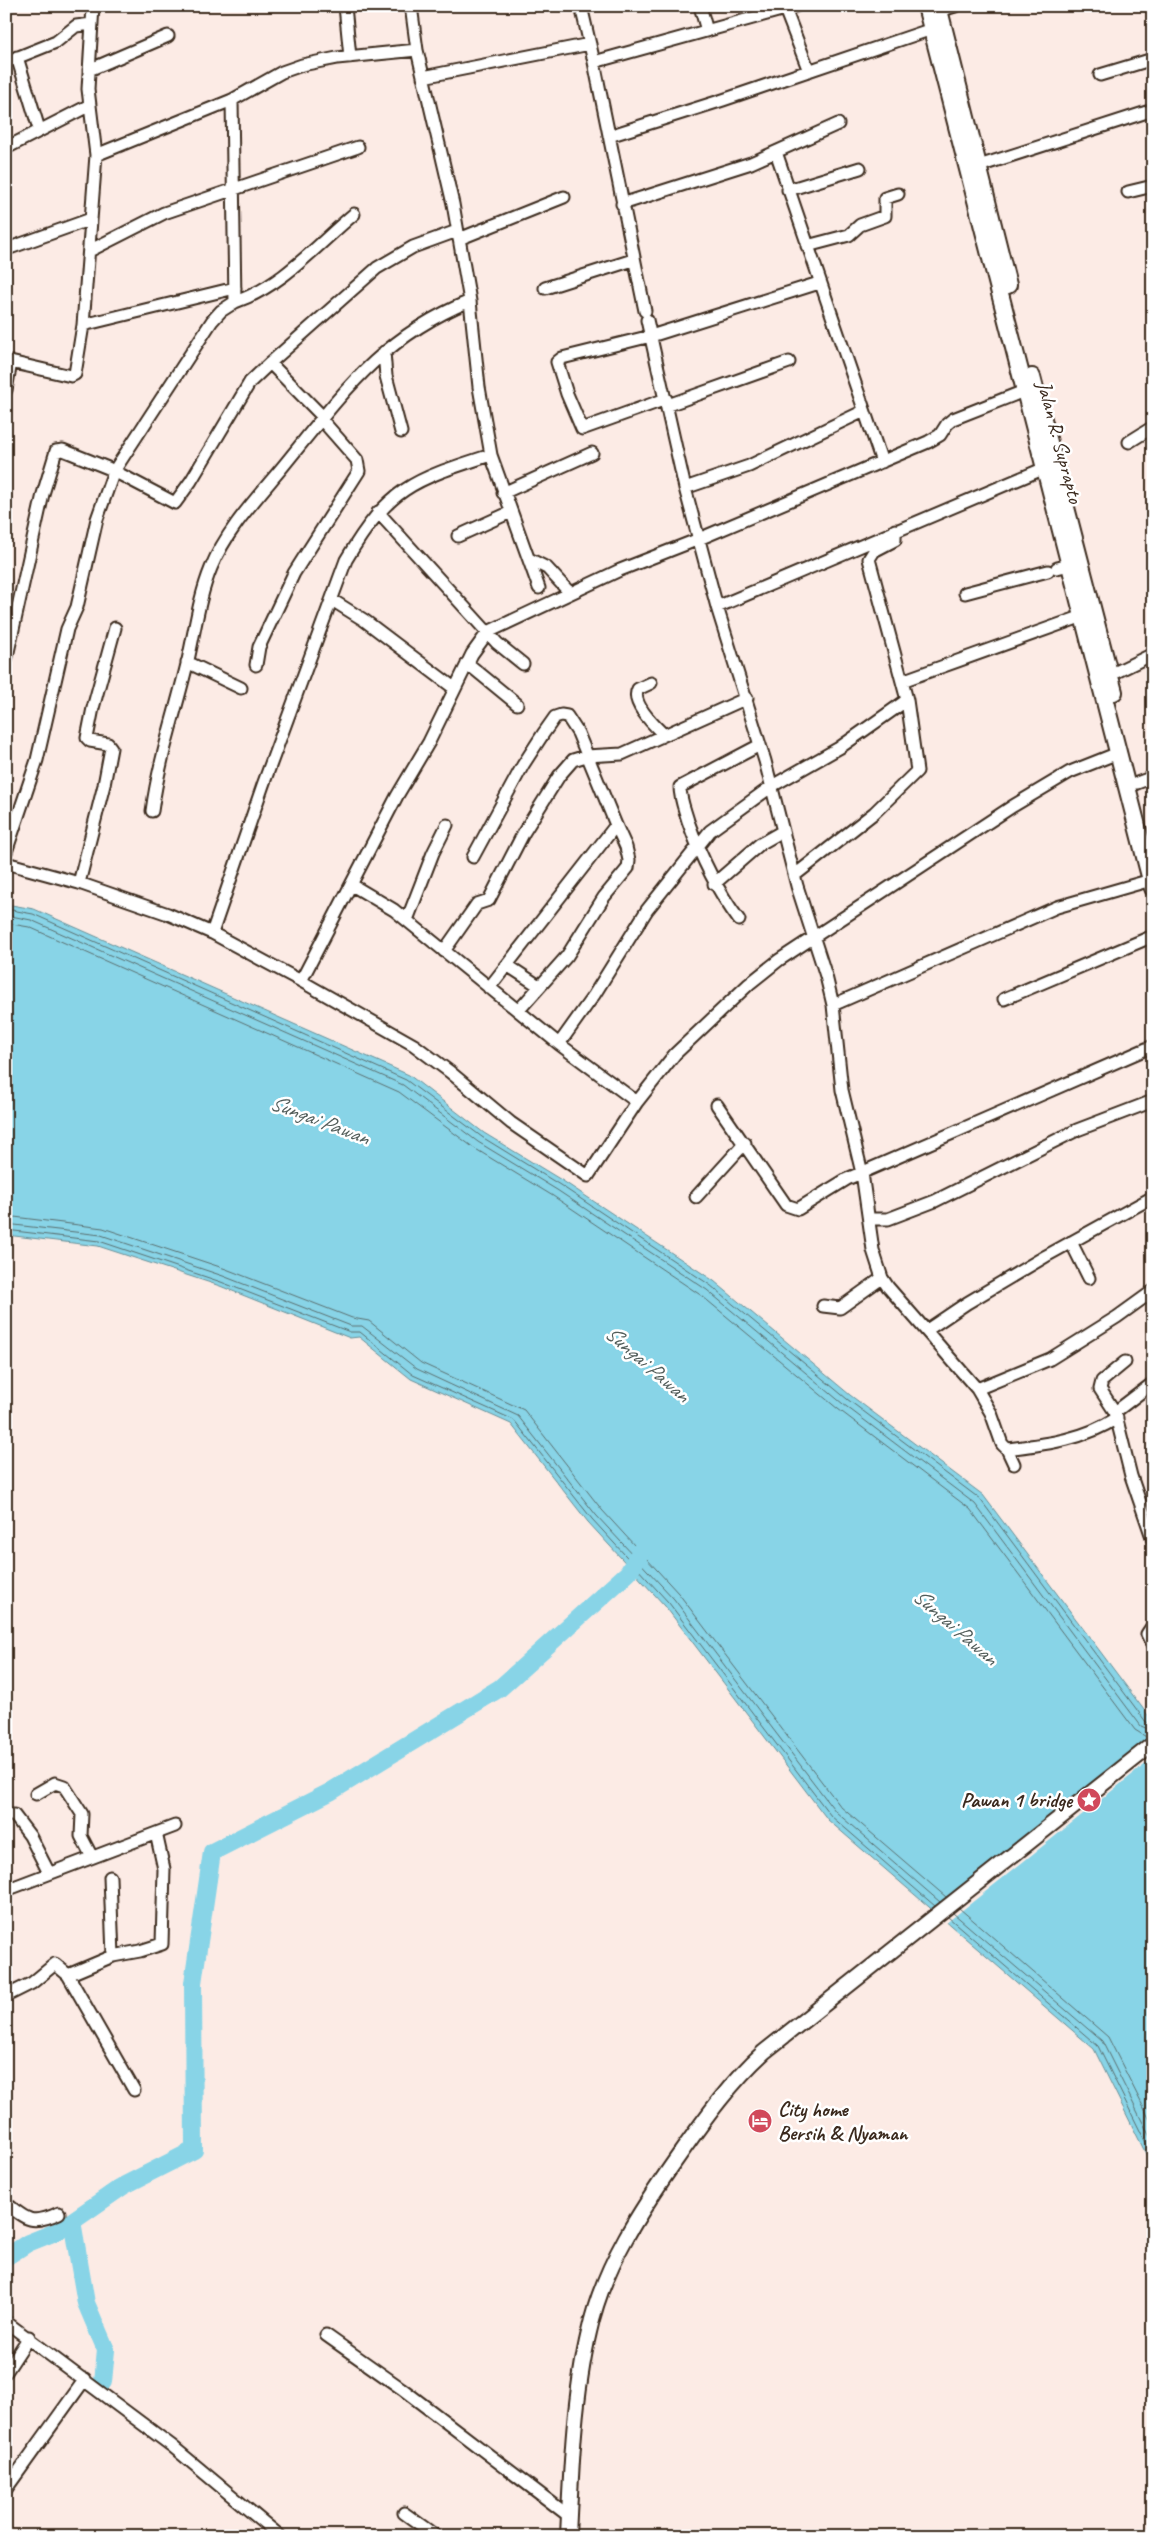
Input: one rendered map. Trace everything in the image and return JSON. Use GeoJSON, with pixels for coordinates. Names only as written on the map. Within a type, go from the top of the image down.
{"type":"FeatureCollection","features":[{"type":"Feature","properties":{"kind":"highway","name":"Jalan R. Suprapto"},"geometry":{"type":"LineString","coordinates":[[935,8],[932,29],[966,144],[979,166],[1083,590],[1110,675],[1153,843]]}},
{"type":"Feature","properties":{"kind":"highway","name":"Jalan R. Suprapto"},"geometry":{"type":"LineString","coordinates":[[935,8],[1024,391],[1045,468],[1058,568],[1083,590],[1083,616],[1152,884]]}},
{"type":"Feature","properties":{"kind":"main road"},"geometry":{"type":"LineString","coordinates":[[568,2536],[580,2397],[589,2331],[605,2282],[627,2236],[706,2117],[743,2071],[794,2027],[1153,1744]]}},
{"type":"Feature","properties":{"kind":"street"},"geometry":{"type":"LineString","coordinates":[[6,390],[9,362],[74,376],[83,325],[96,155],[90,105],[89,70],[93,6]]}},
{"type":"Feature","properties":{"kind":"street"},"geometry":{"type":"LineString","coordinates":[[346,6],[350,57]]}},
{"type":"Feature","properties":{"kind":"street"},"geometry":{"type":"LineString","coordinates":[[411,6],[417,50],[447,172],[470,301],[479,388],[490,455],[543,596]]}},
{"type":"Feature","properties":{"kind":"street"},"geometry":{"type":"LineString","coordinates":[[581,6],[594,62],[633,260],[667,402],[685,488],[717,607],[747,698],[795,876],[833,1005],[842,1090],[862,1173],[873,1250],[882,1278],[977,1389],[991,1413],[1003,1446],[1008,1448],[1080,1437],[1096,1431],[1153,1383]]}},
{"type":"Feature","properties":{"kind":"street"},"geometry":{"type":"LineString","coordinates":[[700,6],[707,32]]}},
{"type":"Feature","properties":{"kind":"street"},"geometry":{"type":"LineString","coordinates":[[935,8],[955,6]]}},
{"type":"Feature","properties":{"kind":"street"},"geometry":{"type":"LineString","coordinates":[[594,62],[791,8],[808,71]]}},
{"type":"Feature","properties":{"kind":"street"},"geometry":{"type":"LineString","coordinates":[[6,62],[60,40],[76,26],[92,24]]}},
{"type":"Feature","properties":{"kind":"street"},"geometry":{"type":"LineString","coordinates":[[609,136],[932,29]]}},
{"type":"Feature","properties":{"kind":"street"},"geometry":{"type":"LineString","coordinates":[[89,70],[168,36]]}},
{"type":"Feature","properties":{"kind":"street"},"geometry":{"type":"LineString","coordinates":[[423,78],[590,44]]}},
{"type":"Feature","properties":{"kind":"street"},"geometry":{"type":"LineString","coordinates":[[96,155],[232,100],[282,72],[302,65],[350,57],[417,50]]}},
{"type":"Feature","properties":{"kind":"street"},"geometry":{"type":"LineString","coordinates":[[18,57],[39,129]]}},
{"type":"Feature","properties":{"kind":"street"},"geometry":{"type":"LineString","coordinates":[[1100,75],[1153,59]]}},
{"type":"Feature","properties":{"kind":"street"},"geometry":{"type":"LineString","coordinates":[[232,100],[235,302]]}},
{"type":"Feature","properties":{"kind":"street"},"geometry":{"type":"LineString","coordinates":[[6,148],[39,129],[90,105]]}},
{"type":"Feature","properties":{"kind":"street"},"geometry":{"type":"LineString","coordinates":[[979,166],[1153,110]]}},
{"type":"Feature","properties":{"kind":"street"},"geometry":{"type":"LineString","coordinates":[[622,204],[751,162],[838,124]]}},
{"type":"Feature","properties":{"kind":"street"},"geometry":{"type":"LineString","coordinates":[[89,251],[164,213],[358,147]]}},
{"type":"Feature","properties":{"kind":"street"},"geometry":{"type":"LineString","coordinates":[[776,152],[882,462]]}},
{"type":"Feature","properties":{"kind":"street"},"geometry":{"type":"LineString","coordinates":[[788,190],[860,168]]}},
{"type":"Feature","properties":{"kind":"street"},"geometry":{"type":"LineString","coordinates":[[1128,192],[1153,186]]}},
{"type":"Feature","properties":{"kind":"street"},"geometry":{"type":"LineString","coordinates":[[807,246],[849,235],[860,225],[885,216],[887,213],[885,198],[898,194]]}},
{"type":"Feature","properties":{"kind":"street"},"geometry":{"type":"LineString","coordinates":[[6,660],[34,530],[54,454],[63,450],[114,471],[170,502],[178,502],[250,382],[378,268],[413,247],[458,235],[564,197]]}},
{"type":"Feature","properties":{"kind":"street"},"geometry":{"type":"LineString","coordinates":[[6,852],[37,760],[67,630],[77,607],[97,519],[114,471],[220,311],[235,302],[260,292],[276,281],[354,214]]}},
{"type":"Feature","properties":{"kind":"street"},"geometry":{"type":"LineString","coordinates":[[7,249],[91,219]]}},
{"type":"Feature","properties":{"kind":"street"},"geometry":{"type":"LineString","coordinates":[[545,288],[633,260]]}},
{"type":"Feature","properties":{"kind":"street"},"geometry":{"type":"LineString","coordinates":[[788,362],[582,429],[578,425],[557,366],[557,362],[562,358],[651,336],[820,283]]}},
{"type":"Feature","properties":{"kind":"street"},"geometry":{"type":"LineString","coordinates":[[83,325],[235,288]]}},
{"type":"Feature","properties":{"kind":"street"},"geometry":{"type":"LineString","coordinates":[[152,811],[160,758],[210,570],[233,529],[322,418],[365,369],[418,326],[441,313],[470,301]]}},
{"type":"Feature","properties":{"kind":"street"},"geometry":{"type":"LineString","coordinates":[[384,352],[386,376],[402,432]]}},
{"type":"Feature","properties":{"kind":"street"},"geometry":{"type":"LineString","coordinates":[[256,665],[258,647],[294,573],[359,471],[357,460],[322,418],[270,363]]}},
{"type":"Feature","properties":{"kind":"street"},"geometry":{"type":"LineString","coordinates":[[301,981],[393,805],[429,742],[454,688],[488,632],[543,596],[570,593],[660,553],[699,539],[882,462],[940,435],[946,424],[953,418],[1024,391]]}},
{"type":"Feature","properties":{"kind":"street"},"geometry":{"type":"LineString","coordinates":[[685,488],[749,466],[864,411]]}},
{"type":"Feature","properties":{"kind":"street"},"geometry":{"type":"LineString","coordinates":[[1129,442],[1153,427]]}},
{"type":"Feature","properties":{"kind":"street"},"geometry":{"type":"LineString","coordinates":[[503,493],[592,453]]}},
{"type":"Feature","properties":{"kind":"street"},"geometry":{"type":"LineString","coordinates":[[212,933],[263,785],[346,560],[378,512],[412,484],[490,455]]}},
{"type":"Feature","properties":{"kind":"street"},"geometry":{"type":"LineString","coordinates":[[717,607],[1045,468]]}},
{"type":"Feature","properties":{"kind":"street"},"geometry":{"type":"LineString","coordinates":[[378,512],[497,643],[523,664]]}},
{"type":"Feature","properties":{"kind":"street"},"geometry":{"type":"LineString","coordinates":[[458,536],[511,512]]}},
{"type":"Feature","properties":{"kind":"street"},"geometry":{"type":"LineString","coordinates":[[795,876],[874,813],[917,771],[907,700],[869,559],[874,551],[895,540],[895,530]]}},
{"type":"Feature","properties":{"kind":"street"},"geometry":{"type":"LineString","coordinates":[[529,559],[547,568],[570,593]]}},
{"type":"Feature","properties":{"kind":"street"},"geometry":{"type":"LineString","coordinates":[[965,592],[1058,568]]}},
{"type":"Feature","properties":{"kind":"street"},"geometry":{"type":"LineString","coordinates":[[332,600],[364,620],[454,688]]}},
{"type":"Feature","properties":{"kind":"street"},"geometry":{"type":"LineString","coordinates":[[902,681],[1083,616]]}},
{"type":"Feature","properties":{"kind":"street"},"geometry":{"type":"LineString","coordinates":[[79,882],[104,785],[110,748],[108,744],[90,742],[87,738],[93,708],[115,628]]}},
{"type":"Feature","properties":{"kind":"street"},"geometry":{"type":"LineString","coordinates":[[1110,675],[1153,654]]}},
{"type":"Feature","properties":{"kind":"street"},"geometry":{"type":"LineString","coordinates":[[187,662],[241,688]]}},
{"type":"Feature","properties":{"kind":"street"},"geometry":{"type":"LineString","coordinates":[[467,664],[517,704]]}},
{"type":"Feature","properties":{"kind":"street"},"geometry":{"type":"LineString","coordinates":[[651,682],[638,689],[636,694],[646,718],[664,735]]}},
{"type":"Feature","properties":{"kind":"street"},"geometry":{"type":"LineString","coordinates":[[444,951],[478,904],[489,900],[524,832],[559,776],[574,760],[586,756],[622,754],[747,698]]}},
{"type":"Feature","properties":{"kind":"street"},"geometry":{"type":"LineString","coordinates":[[559,1044],[594,996],[647,910],[710,831],[772,786],[839,748],[907,700]]}},
{"type":"Feature","properties":{"kind":"street"},"geometry":{"type":"LineString","coordinates":[[474,857],[523,765],[555,717],[564,715],[573,723],[626,847],[629,860],[628,868],[604,897],[566,956],[518,1011]]}},
{"type":"Feature","properties":{"kind":"street"},"geometry":{"type":"LineString","coordinates":[[739,920],[714,884],[697,847],[680,793],[681,785],[760,745]]}},
{"type":"Feature","properties":{"kind":"street"},"geometry":{"type":"LineString","coordinates":[[6,862],[79,882],[168,914],[212,933],[301,981],[414,1045],[450,1072],[511,1123],[587,1176],[591,1175],[637,1102],[674,1054],[696,1032],[779,960],[1026,798],[1070,772],[1118,753]]}},
{"type":"Feature","properties":{"kind":"street"},"geometry":{"type":"LineString","coordinates":[[1137,783],[1153,777]]}},
{"type":"Feature","properties":{"kind":"street"},"geometry":{"type":"LineString","coordinates":[[407,920],[433,853],[447,825]]}},
{"type":"Feature","properties":{"kind":"street"},"geometry":{"type":"LineString","coordinates":[[489,988],[616,825]]}},
{"type":"Feature","properties":{"kind":"street"},"geometry":{"type":"LineString","coordinates":[[714,884],[760,844],[783,831]]}},
{"type":"Feature","properties":{"kind":"street"},"geometry":{"type":"LineString","coordinates":[[833,1005],[1056,907],[1152,884]]}},
{"type":"Feature","properties":{"kind":"street"},"geometry":{"type":"LineString","coordinates":[[352,886],[394,910],[559,1044],[637,1102]]}},
{"type":"Feature","properties":{"kind":"street"},"geometry":{"type":"LineString","coordinates":[[1004,999],[1153,936]]}},
{"type":"Feature","properties":{"kind":"street"},"geometry":{"type":"LineString","coordinates":[[507,965],[539,986]]}},
{"type":"Feature","properties":{"kind":"street"},"geometry":{"type":"LineString","coordinates":[[717,1105],[786,1205],[798,1209],[840,1183],[1153,1046]]}},
{"type":"Feature","properties":{"kind":"street"},"geometry":{"type":"LineString","coordinates":[[868,1220],[888,1219],[935,1201],[1077,1130],[1153,1101]]}},
{"type":"Feature","properties":{"kind":"street"},"geometry":{"type":"LineString","coordinates":[[696,1197],[745,1143]]}},
{"type":"Feature","properties":{"kind":"street"},"geometry":{"type":"LineString","coordinates":[[927,1330],[967,1303],[1071,1242],[1153,1197]]}},
{"type":"Feature","properties":{"kind":"street"},"geometry":{"type":"LineString","coordinates":[[1071,1242],[1089,1278]]}},
{"type":"Feature","properties":{"kind":"street"},"geometry":{"type":"LineString","coordinates":[[823,1306],[840,1308],[882,1278]]}},
{"type":"Feature","properties":{"kind":"street"},"geometry":{"type":"LineString","coordinates":[[977,1389],[1050,1359],[1153,1291]]}},
{"type":"Feature","properties":{"kind":"street"},"geometry":{"type":"LineString","coordinates":[[1125,1362],[1102,1381],[1100,1386],[1116,1415],[1131,1476],[1153,1540]]}},
{"type":"Feature","properties":{"kind":"street"},"geometry":{"type":"LineString","coordinates":[[1008,1448],[1014,1464]]}},
{"type":"Feature","properties":{"kind":"street"},"geometry":{"type":"LineString","coordinates":[[1153,1626],[1147,1634],[1153,1646]]}},
{"type":"Feature","properties":{"kind":"street"},"geometry":{"type":"LineString","coordinates":[[36,1794],[55,1783],[64,1786],[82,1814],[81,1836],[92,1857]]}},
{"type":"Feature","properties":{"kind":"street"},"geometry":{"type":"LineString","coordinates":[[6,1815],[14,1815],[25,1828],[49,1874]]}},
{"type":"Feature","properties":{"kind":"street"},"geometry":{"type":"LineString","coordinates":[[6,1890],[175,1826]]}},
{"type":"Feature","properties":{"kind":"street"},"geometry":{"type":"LineString","coordinates":[[68,1975],[113,1956],[140,1951],[163,1942],[164,1869],[156,1833]]}},
{"type":"Feature","properties":{"kind":"street"},"geometry":{"type":"LineString","coordinates":[[110,1877],[113,1956]]}},
{"type":"Feature","properties":{"kind":"street"},"geometry":{"type":"LineString","coordinates":[[6,1996],[32,1983],[55,1964],[68,1975],[134,2090]]}},
{"type":"Feature","properties":{"kind":"street"},"geometry":{"type":"LineString","coordinates":[[6,2203],[22,2216],[34,2221],[46,2219],[59,2213]]}},
{"type":"Feature","properties":{"kind":"street"},"geometry":{"type":"LineString","coordinates":[[6,2322],[85,2379],[172,2446],[280,2536]]}},
{"type":"Feature","properties":{"kind":"street"},"geometry":{"type":"LineString","coordinates":[[326,2335],[401,2388],[569,2516]]}},
{"type":"Feature","properties":{"kind":"street"},"geometry":{"type":"LineString","coordinates":[[6,2372],[28,2337]]}},
{"type":"Feature","properties":{"kind":"street"},"geometry":{"type":"LineString","coordinates":[[6,2489],[85,2379]]}},
{"type":"Feature","properties":{"kind":"street"},"geometry":{"type":"LineString","coordinates":[[404,2513],[436,2536]]}},
{"type":"Feature","properties":{"kind":"water","name":"Sungai Pawan"},"geometry":{"type":"Polygon","coordinates":[[[6,904],[34,909],[409,1075],[484,1133],[563,1181],[714,1281],[850,1395],[983,1495],[1153,1722],[1153,2168],[1094,2049],[828,1820],[665,1606],[588,1522],[511,1424],[411,1379],[359,1337],[350,1338],[220,1286],[98,1246],[6,1235],[6,904]]]}},
{"type":"Feature","properties":{"kind":"pier"},"geometry":{"type":"Polygon","coordinates":[[[1153,1739],[1153,1758],[945,1924],[933,1914],[1153,1739]]]}},
{"type":"Feature","properties":{"kind":"waterway"},"geometry":{"type":"LineString","coordinates":[[6,2257],[28,2243],[58,2231],[123,2186],[194,2150],[193,1983],[212,1852],[330,1792],[500,1688],[628,1573],[643,1548]]}},
{"type":"Feature","properties":{"kind":"waterway"},"geometry":{"type":"LineString","coordinates":[[72,2221],[86,2303],[106,2350],[103,2382]]}},
{"type":"Feature","properties":{"kind":"place","name":"Pawan 1 bridge"},"geometry":{"type":"Point","coordinates":[1089,1800]}},
{"type":"Feature","properties":{"kind":"place","name":"City home Bersih & Nyaman"},"geometry":{"type":"Point","coordinates":[760,2121]}}]}
